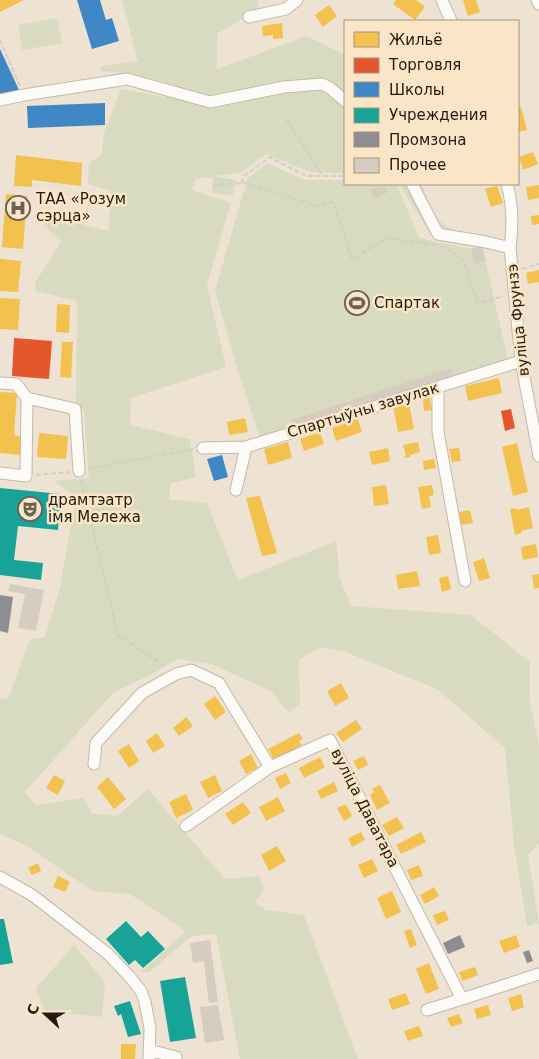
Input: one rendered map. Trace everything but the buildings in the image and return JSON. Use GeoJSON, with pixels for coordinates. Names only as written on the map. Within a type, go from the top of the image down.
{"type":"FeatureCollection","features":[{"type":"Feature","properties":{"kind":"street"},"geometry":{"type":"LineString","coordinates":[[249,17],[286,8],[296,0]]}},
{"type":"Feature","properties":{"kind":"street"},"geometry":{"type":"LineString","coordinates":[[442,0],[451,20]]}},
{"type":"Feature","properties":{"kind":"street"},"geometry":{"type":"LineString","coordinates":[[537,0],[539,4]]}},
{"type":"Feature","properties":{"kind":"street"},"geometry":{"type":"LineString","coordinates":[[0,100],[127,79],[210,102],[284,87],[322,84],[330,88],[344,100]]}},
{"type":"Feature","properties":{"kind":"street"},"geometry":{"type":"LineString","coordinates":[[413,185],[438,234],[510,248]]}},
{"type":"Feature","properties":{"kind":"street","name":"вуліца Фрунзэ"},"geometry":{"type":"LineString","coordinates":[[507,185],[511,196],[513,230],[510,248],[521,361],[539,456]]}},
{"type":"Feature","properties":{"kind":"street","name":"Спартыўны завулак"},"geometry":{"type":"LineString","coordinates":[[203,448],[246,446],[521,361]]}},
{"type":"Feature","properties":{"kind":"street"},"geometry":{"type":"LineString","coordinates":[[0,383],[16,384],[27,398],[26,476],[0,473]]}},
{"type":"Feature","properties":{"kind":"street"},"geometry":{"type":"LineString","coordinates":[[438,387],[438,432],[465,581]]}},
{"type":"Feature","properties":{"kind":"street"},"geometry":{"type":"LineString","coordinates":[[27,398],[75,409],[79,471]]}},
{"type":"Feature","properties":{"kind":"street"},"geometry":{"type":"LineString","coordinates":[[236,490],[246,446]]}},
{"type":"Feature","properties":{"kind":"street"},"geometry":{"type":"LineString","coordinates":[[94,764],[96,743],[142,693],[176,674],[191,670],[219,683],[270,766],[186,826]]}},
{"type":"Feature","properties":{"kind":"street","name":"вуліца Даватара"},"geometry":{"type":"LineString","coordinates":[[270,766],[330,740],[462,999]]}},
{"type":"Feature","properties":{"kind":"street"},"geometry":{"type":"LineString","coordinates":[[0,877],[32,895],[108,954],[141,990],[146,1002],[150,1028],[149,1055],[176,1057],[176,1059]]}},
{"type":"Feature","properties":{"kind":"street"},"geometry":{"type":"LineString","coordinates":[[427,1010],[539,974]]}},
{"type":"Feature","properties":{"kind":"path"},"geometry":{"type":"LineString","coordinates":[[0,40],[24,95]]}},
{"type":"Feature","properties":{"kind":"path"},"geometry":{"type":"LineString","coordinates":[[286,120],[322,176]]}},
{"type":"Feature","properties":{"kind":"path"},"geometry":{"type":"LineString","coordinates":[[241,183],[245,175],[270,157],[306,176],[344,176]]}},
{"type":"Feature","properties":{"kind":"path"},"geometry":{"type":"LineString","coordinates":[[213,185],[246,183],[319,206],[333,202],[352,259],[387,238],[440,245],[454,253],[464,262],[478,302],[514,294]]}},
{"type":"Feature","properties":{"kind":"path"},"geometry":{"type":"LineString","coordinates":[[512,272],[539,264]]}},
{"type":"Feature","properties":{"kind":"path"},"geometry":{"type":"LineString","coordinates":[[26,476],[79,471],[203,448]]}},
{"type":"Feature","properties":{"kind":"path"},"geometry":{"type":"LineString","coordinates":[[79,471],[118,635],[176,674]]}},
{"type":"Feature","properties":{"kind":"green space"},"geometry":{"type":"Polygon","coordinates":[[[122,0],[257,0],[259,9],[217,34],[217,69],[307,36],[344,54],[344,173],[310,172],[266,154],[242,172],[214,176],[236,180],[233,195],[212,193],[213,177],[196,179],[192,190],[231,203],[207,285],[226,367],[131,398],[130,425],[190,439],[196,477],[170,484],[169,499],[207,503],[238,580],[336,541],[340,579],[351,606],[471,615],[530,662],[530,701],[539,745],[539,843],[528,855],[539,923],[527,926],[514,845],[505,748],[437,689],[343,651],[320,647],[299,660],[300,704],[289,713],[272,692],[212,664],[177,659],[154,673],[113,693],[25,792],[35,805],[84,798],[91,813],[117,816],[148,789],[225,879],[259,876],[264,889],[255,902],[266,910],[304,915],[358,1059],[240,1059],[216,934],[192,936],[149,972],[141,972],[186,931],[130,894],[93,891],[25,845],[0,834],[0,698],[8,699],[30,639],[45,637],[60,587],[76,497],[54,481],[89,478],[84,410],[76,403],[77,301],[36,291],[35,283],[61,242],[43,224],[51,216],[109,231],[110,191],[88,184],[89,163],[102,154],[104,132],[121,89],[172,98],[176,85],[133,74],[100,71],[101,66],[138,61],[122,0]]]}},
{"type":"Feature","properties":{"kind":"green space"},"geometry":{"type":"Polygon","coordinates":[[[57,18],[62,43],[22,50],[18,25],[57,18]]]}},
{"type":"Feature","properties":{"kind":"green space","name":"Спартак"},"geometry":{"type":"Polygon","coordinates":[[[267,163],[304,180],[344,180],[344,185],[397,185],[419,238],[471,249],[482,246],[508,360],[260,438],[215,291],[248,178],[267,163]]]}},
{"type":"Feature","properties":{"kind":"green space"},"geometry":{"type":"Polygon","coordinates":[[[400,185],[422,185],[435,219],[461,234],[428,231],[400,185]]]}},
{"type":"Feature","properties":{"kind":"green space"},"geometry":{"type":"Polygon","coordinates":[[[74,945],[105,982],[102,1017],[44,1011],[36,988],[74,945]]]}},
{"type":"Feature","properties":{"kind":"place","name":"ТАА «Розум сэрца»"},"geometry":{"type":"Point","coordinates":[18,208]}},
{"type":"Feature","properties":{"kind":"place","name":"Спартак"},"geometry":{"type":"Point","coordinates":[357,303]}},
{"type":"Feature","properties":{"kind":"place","name":"драмтэатр імя Мележа"},"geometry":{"type":"Point","coordinates":[30,509]}}]}
